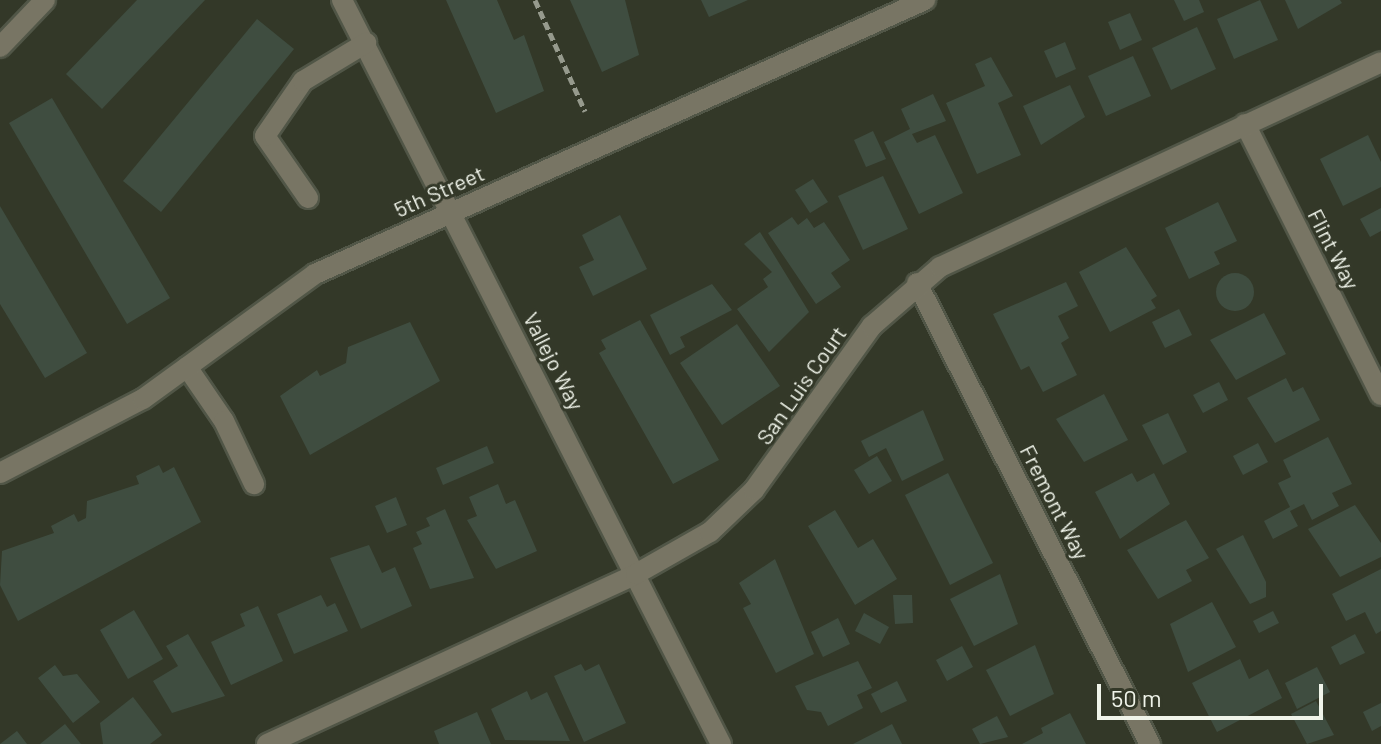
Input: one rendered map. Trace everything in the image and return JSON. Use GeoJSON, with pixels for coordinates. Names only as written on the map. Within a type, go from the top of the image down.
{"type":"FeatureCollection","features":[{"type":"Feature","properties":{"kind":"street"},"geometry":{"type":"LineString","coordinates":[[0,47],[45,0]]}},
{"type":"Feature","properties":{"kind":"street","name":"Vallejo Way"},"geometry":{"type":"LineString","coordinates":[[342,0],[721,744]]}},
{"type":"Feature","properties":{"kind":"street","name":"5th Street"},"geometry":{"type":"LineString","coordinates":[[0,473],[117,415],[187,367],[289,289],[452,211],[925,0]]}},
{"type":"Feature","properties":{"kind":"street"},"geometry":{"type":"LineString","coordinates":[[308,198],[265,136],[303,81],[366,43]]}},
{"type":"Feature","properties":{"kind":"street","name":"San Luis Court"},"geometry":{"type":"LineString","coordinates":[[267,744],[636,574],[731,516],[872,326],[917,283],[963,254],[1381,62]]}},
{"type":"Feature","properties":{"kind":"street","name":"Flint Way"},"geometry":{"type":"LineString","coordinates":[[1245,124],[1381,395]]}},
{"type":"Feature","properties":{"kind":"street","name":"Fremont Way"},"geometry":{"type":"LineString","coordinates":[[917,283],[1150,744]]}},
{"type":"Feature","properties":{"kind":"street"},"geometry":{"type":"LineString","coordinates":[[187,367],[224,421],[254,484]]}},
{"type":"Feature","properties":{"kind":"path"},"geometry":{"type":"LineString","coordinates":[[535,0],[585,111]]}},
{"type":"Feature","properties":{"kind":"building"},"geometry":{"type":"Polygon","coordinates":[[[137,0],[205,0],[102,109],[66,74],[137,0]]]}},
{"type":"Feature","properties":{"kind":"building"},"geometry":{"type":"Polygon","coordinates":[[[446,0],[497,0],[514,40],[524,35],[544,91],[496,113],[446,0]]]}},
{"type":"Feature","properties":{"kind":"building"},"geometry":{"type":"Polygon","coordinates":[[[570,0],[625,0],[639,55],[602,72],[570,0]]]}},
{"type":"Feature","properties":{"kind":"building"},"geometry":{"type":"Polygon","coordinates":[[[701,0],[748,0],[709,17],[701,0]]]}},
{"type":"Feature","properties":{"kind":"building"},"geometry":{"type":"Polygon","coordinates":[[[1174,0],[1199,0],[1204,12],[1184,21],[1174,0]]]}},
{"type":"Feature","properties":{"kind":"building"},"geometry":{"type":"Polygon","coordinates":[[[1260,0],[1278,40],[1234,59],[1217,19],[1260,0]]]}},
{"type":"Feature","properties":{"kind":"building"},"geometry":{"type":"Polygon","coordinates":[[[1285,0],[1340,0],[1342,3],[1298,29],[1285,0]]]}},
{"type":"Feature","properties":{"kind":"building"},"geometry":{"type":"Polygon","coordinates":[[[1130,13],[1142,40],[1120,50],[1108,22],[1130,13]]]}},
{"type":"Feature","properties":{"kind":"building"},"geometry":{"type":"Polygon","coordinates":[[[257,19],[294,49],[161,212],[123,181],[257,19]]]}},
{"type":"Feature","properties":{"kind":"building"},"geometry":{"type":"Polygon","coordinates":[[[1197,27],[1216,69],[1171,90],[1152,48],[1197,27]]]}},
{"type":"Feature","properties":{"kind":"building"},"geometry":{"type":"Polygon","coordinates":[[[1065,42],[1076,69],[1056,78],[1044,51],[1065,42]]]}},
{"type":"Feature","properties":{"kind":"building"},"geometry":{"type":"Polygon","coordinates":[[[1133,56],[1151,96],[1106,116],[1088,76],[1133,56]]]}},
{"type":"Feature","properties":{"kind":"building"},"geometry":{"type":"Polygon","coordinates":[[[991,57],[1013,96],[998,103],[1021,155],[977,174],[946,103],[985,86],[975,64],[991,57]]]}},
{"type":"Feature","properties":{"kind":"building"},"geometry":{"type":"Polygon","coordinates":[[[1070,85],[1085,117],[1041,145],[1023,106],[1070,85]]]}},
{"type":"Feature","properties":{"kind":"building"},"geometry":{"type":"Polygon","coordinates":[[[933,94],[946,121],[912,134],[917,143],[935,135],[963,193],[919,214],[884,142],[910,129],[901,109],[933,94]]]}},
{"type":"Feature","properties":{"kind":"building"},"geometry":{"type":"Polygon","coordinates":[[[52,98],[170,298],[127,324],[9,123],[52,98]]]}},
{"type":"Feature","properties":{"kind":"building"},"geometry":{"type":"Polygon","coordinates":[[[873,131],[886,159],[866,167],[854,140],[873,131]]]}},
{"type":"Feature","properties":{"kind":"building"},"geometry":{"type":"Polygon","coordinates":[[[1368,135],[1381,162],[1381,187],[1343,206],[1320,159],[1368,135]]]}},
{"type":"Feature","properties":{"kind":"building"},"geometry":{"type":"Polygon","coordinates":[[[883,176],[908,229],[863,250],[838,196],[883,176]]]}},
{"type":"Feature","properties":{"kind":"building"},"geometry":{"type":"Polygon","coordinates":[[[813,179],[828,202],[810,213],[795,190],[813,179]]]}},
{"type":"Feature","properties":{"kind":"building"},"geometry":{"type":"Polygon","coordinates":[[[1218,202],[1237,241],[1214,252],[1220,264],[1189,279],[1165,228],[1218,202]]]}},
{"type":"Feature","properties":{"kind":"building"},"geometry":{"type":"Polygon","coordinates":[[[0,206],[87,353],[45,378],[0,304],[0,206]]]}},
{"type":"Feature","properties":{"kind":"building"},"geometry":{"type":"Polygon","coordinates":[[[1381,208],[1381,231],[1370,237],[1360,219],[1381,208]]]}},
{"type":"Feature","properties":{"kind":"building"},"geometry":{"type":"Polygon","coordinates":[[[620,215],[647,269],[593,296],[579,267],[594,260],[582,235],[620,215]]]}},
{"type":"Feature","properties":{"kind":"building"},"geometry":{"type":"Polygon","coordinates":[[[792,217],[798,225],[807,218],[814,228],[824,222],[850,260],[831,273],[841,287],[816,304],[768,233],[792,217]]]}},
{"type":"Feature","properties":{"kind":"building"},"geometry":{"type":"Polygon","coordinates":[[[760,232],[809,312],[769,352],[737,309],[768,287],[763,279],[772,272],[744,244],[760,232]]]}},
{"type":"Feature","properties":{"kind":"building"},"geometry":{"type":"Polygon","coordinates":[[[1126,247],[1157,296],[1151,300],[1156,308],[1110,332],[1079,272],[1126,247]]]}},
{"type":"Feature","properties":{"kind":"building"},"geometry":{"type":"Polygon","coordinates":[[[1235,273],[1249,278],[1254,292],[1249,306],[1235,311],[1221,306],[1216,292],[1221,278],[1235,273]]]}},
{"type":"Feature","properties":{"kind":"building"},"geometry":{"type":"Polygon","coordinates":[[[1066,282],[1078,306],[1058,316],[1069,338],[1061,343],[1077,375],[1043,392],[1029,366],[1021,370],[993,314],[1066,282]]]}},
{"type":"Feature","properties":{"kind":"building"},"geometry":{"type":"Polygon","coordinates":[[[712,284],[732,310],[680,337],[685,347],[670,355],[650,315],[712,284]]]}},
{"type":"Feature","properties":{"kind":"building"},"geometry":{"type":"Polygon","coordinates":[[[1179,309],[1192,335],[1165,348],[1152,322],[1179,309]]]}},
{"type":"Feature","properties":{"kind":"building"},"geometry":{"type":"Polygon","coordinates":[[[1264,313],[1286,354],[1236,380],[1210,340],[1264,313]]]}},
{"type":"Feature","properties":{"kind":"building"},"geometry":{"type":"Polygon","coordinates":[[[640,320],[719,460],[673,484],[599,353],[606,349],[601,340],[640,320]]]}},
{"type":"Feature","properties":{"kind":"building"},"geometry":{"type":"Polygon","coordinates":[[[410,322],[440,381],[310,455],[280,396],[317,370],[320,376],[346,363],[348,347],[410,322]]]}},
{"type":"Feature","properties":{"kind":"building"},"geometry":{"type":"Polygon","coordinates":[[[737,324],[780,386],[722,425],[680,363],[737,324]]]}},
{"type":"Feature","properties":{"kind":"building"},"geometry":{"type":"Polygon","coordinates":[[[1286,378],[1293,392],[1303,387],[1320,420],[1275,443],[1247,398],[1286,378]]]}},
{"type":"Feature","properties":{"kind":"building"},"geometry":{"type":"Polygon","coordinates":[[[1219,382],[1228,400],[1203,413],[1193,395],[1219,382]]]}},
{"type":"Feature","properties":{"kind":"building"},"geometry":{"type":"Polygon","coordinates":[[[1104,394],[1128,440],[1084,462],[1056,419],[1104,394]]]}},
{"type":"Feature","properties":{"kind":"building"},"geometry":{"type":"Polygon","coordinates":[[[923,410],[944,460],[902,481],[886,448],[869,457],[861,441],[923,410]]]}},
{"type":"Feature","properties":{"kind":"building"},"geometry":{"type":"Polygon","coordinates":[[[1168,413],[1187,452],[1163,465],[1142,425],[1168,413]]]}},
{"type":"Feature","properties":{"kind":"building"},"geometry":{"type":"Polygon","coordinates":[[[1328,437],[1352,484],[1332,493],[1339,506],[1312,520],[1304,504],[1290,511],[1298,526],[1273,539],[1264,521],[1290,507],[1278,483],[1291,477],[1283,460],[1328,437]]]}},
{"type":"Feature","properties":{"kind":"building"},"geometry":{"type":"Polygon","coordinates":[[[1258,443],[1268,462],[1243,475],[1233,456],[1258,443]]]}},
{"type":"Feature","properties":{"kind":"building"},"geometry":{"type":"Polygon","coordinates":[[[487,446],[494,463],[443,485],[436,468],[487,446]]]}},
{"type":"Feature","properties":{"kind":"building"},"geometry":{"type":"Polygon","coordinates":[[[877,456],[892,481],[869,494],[854,470],[877,456]]]}},
{"type":"Feature","properties":{"kind":"building"},"geometry":{"type":"Polygon","coordinates":[[[159,465],[163,473],[174,467],[201,522],[18,621],[0,585],[2,551],[54,533],[51,526],[74,514],[78,522],[86,518],[87,501],[139,484],[136,476],[159,465]]]}},
{"type":"Feature","properties":{"kind":"building"},"geometry":{"type":"Polygon","coordinates":[[[948,473],[993,563],[950,585],[905,495],[948,473]]]}},
{"type":"Feature","properties":{"kind":"building"},"geometry":{"type":"Polygon","coordinates":[[[1132,473],[1137,482],[1154,473],[1170,504],[1120,539],[1095,492],[1132,473]]]}},
{"type":"Feature","properties":{"kind":"building"},"geometry":{"type":"Polygon","coordinates":[[[498,484],[506,504],[515,500],[537,551],[496,569],[467,520],[477,516],[469,497],[498,484]]]}},
{"type":"Feature","properties":{"kind":"building"},"geometry":{"type":"Polygon","coordinates":[[[396,497],[407,525],[387,533],[375,506],[396,497]]]}},
{"type":"Feature","properties":{"kind":"building"},"geometry":{"type":"Polygon","coordinates":[[[1355,505],[1381,543],[1381,557],[1340,577],[1308,529],[1355,505]]]}},
{"type":"Feature","properties":{"kind":"building"},"geometry":{"type":"Polygon","coordinates":[[[445,509],[474,578],[430,589],[413,548],[422,544],[416,532],[430,526],[426,518],[445,509]]]}},
{"type":"Feature","properties":{"kind":"building"},"geometry":{"type":"Polygon","coordinates":[[[835,510],[858,548],[873,539],[897,579],[855,605],[808,526],[835,510]]]}},
{"type":"Feature","properties":{"kind":"building"},"geometry":{"type":"Polygon","coordinates":[[[1186,520],[1209,558],[1186,570],[1192,581],[1158,599],[1127,550],[1186,520]]]}},
{"type":"Feature","properties":{"kind":"building"},"geometry":{"type":"Polygon","coordinates":[[[1243,535],[1266,582],[1266,597],[1250,604],[1216,549],[1243,535]]]}},
{"type":"Feature","properties":{"kind":"building"},"geometry":{"type":"Polygon","coordinates":[[[369,545],[382,573],[395,567],[412,606],[361,629],[330,558],[369,545]]]}},
{"type":"Feature","properties":{"kind":"building"},"geometry":{"type":"Polygon","coordinates":[[[775,559],[814,654],[776,673],[743,608],[751,604],[739,583],[775,559]]]}},
{"type":"Feature","properties":{"kind":"building"},"geometry":{"type":"Polygon","coordinates":[[[1381,569],[1381,631],[1376,634],[1365,612],[1346,621],[1332,594],[1381,569]]]}},
{"type":"Feature","properties":{"kind":"building"},"geometry":{"type":"Polygon","coordinates":[[[1000,574],[1018,624],[974,646],[950,599],[1000,574]]]}},
{"type":"Feature","properties":{"kind":"building"},"geometry":{"type":"Polygon","coordinates":[[[321,595],[327,607],[335,603],[348,631],[294,654],[277,614],[321,595]]]}},
{"type":"Feature","properties":{"kind":"building"},"geometry":{"type":"Polygon","coordinates":[[[893,595],[912,595],[913,623],[895,624],[893,595]]]}},
{"type":"Feature","properties":{"kind":"building"},"geometry":{"type":"Polygon","coordinates":[[[1212,602],[1236,647],[1188,672],[1170,624],[1212,602]]]}},
{"type":"Feature","properties":{"kind":"building"},"geometry":{"type":"Polygon","coordinates":[[[258,606],[283,661],[231,685],[211,642],[245,626],[240,614],[258,606]]]}},
{"type":"Feature","properties":{"kind":"building"},"geometry":{"type":"Polygon","coordinates":[[[134,610],[163,659],[128,679],[100,630],[134,610]]]}},
{"type":"Feature","properties":{"kind":"building"},"geometry":{"type":"Polygon","coordinates":[[[1273,611],[1279,623],[1259,633],[1253,621],[1273,611]]]}},
{"type":"Feature","properties":{"kind":"building"},"geometry":{"type":"Polygon","coordinates":[[[864,613],[889,627],[880,644],[855,631],[864,613]]]}},
{"type":"Feature","properties":{"kind":"building"},"geometry":{"type":"Polygon","coordinates":[[[838,618],[850,644],[823,657],[811,632],[838,618]]]}},
{"type":"Feature","properties":{"kind":"building"},"geometry":{"type":"Polygon","coordinates":[[[188,634],[225,696],[172,713],[153,681],[178,666],[166,646],[188,634]]]}},
{"type":"Feature","properties":{"kind":"building"},"geometry":{"type":"Polygon","coordinates":[[[1355,634],[1365,653],[1340,665],[1331,647],[1355,634]]]}},
{"type":"Feature","properties":{"kind":"building"},"geometry":{"type":"Polygon","coordinates":[[[1035,645],[1054,694],[1010,716],[986,670],[1035,645]]]}},
{"type":"Feature","properties":{"kind":"building"},"geometry":{"type":"Polygon","coordinates":[[[962,646],[973,667],[947,681],[936,660],[962,646]]]}},
{"type":"Feature","properties":{"kind":"building"},"geometry":{"type":"Polygon","coordinates":[[[1240,659],[1249,679],[1268,669],[1282,698],[1217,732],[1192,683],[1240,659]]]}},
{"type":"Feature","properties":{"kind":"building"},"geometry":{"type":"Polygon","coordinates":[[[858,661],[872,688],[857,695],[863,708],[828,726],[821,712],[807,710],[795,686],[858,661]]]}},
{"type":"Feature","properties":{"kind":"building"},"geometry":{"type":"Polygon","coordinates":[[[581,664],[585,671],[599,664],[626,723],[584,742],[554,676],[581,664]]]}},
{"type":"Feature","properties":{"kind":"building"},"geometry":{"type":"Polygon","coordinates":[[[55,665],[63,676],[77,674],[100,702],[73,723],[38,678],[55,665]]]}},
{"type":"Feature","properties":{"kind":"building"},"geometry":{"type":"Polygon","coordinates":[[[1317,667],[1330,692],[1297,709],[1285,683],[1317,667]]]}},
{"type":"Feature","properties":{"kind":"building"},"geometry":{"type":"Polygon","coordinates":[[[897,681],[907,701],[881,713],[871,694],[897,681]]]}},
{"type":"Feature","properties":{"kind":"building"},"geometry":{"type":"Polygon","coordinates":[[[527,691],[531,700],[547,692],[570,741],[505,740],[491,709],[527,691]]]}},
{"type":"Feature","properties":{"kind":"building"},"geometry":{"type":"Polygon","coordinates":[[[133,697],[162,735],[150,744],[103,744],[100,723],[133,697]]]}},
{"type":"Feature","properties":{"kind":"building"},"geometry":{"type":"Polygon","coordinates":[[[1316,701],[1334,735],[1307,744],[1291,714],[1316,701]]]}},
{"type":"Feature","properties":{"kind":"building"},"geometry":{"type":"Polygon","coordinates":[[[1381,703],[1381,726],[1372,731],[1363,712],[1381,703]]]}},
{"type":"Feature","properties":{"kind":"building"},"geometry":{"type":"Polygon","coordinates":[[[477,712],[491,744],[439,744],[434,731],[477,712]]]}},
{"type":"Feature","properties":{"kind":"building"},"geometry":{"type":"Polygon","coordinates":[[[1070,713],[1086,744],[1022,744],[1043,733],[1041,728],[1070,713]]]}},
{"type":"Feature","properties":{"kind":"building"},"geometry":{"type":"Polygon","coordinates":[[[997,716],[1008,737],[980,744],[972,729],[997,716]]]}},
{"type":"Feature","properties":{"kind":"building"},"geometry":{"type":"Polygon","coordinates":[[[65,724],[81,744],[40,744],[65,724]]]}},
{"type":"Feature","properties":{"kind":"building"},"geometry":{"type":"Polygon","coordinates":[[[892,724],[902,744],[853,744],[892,724]]]}},
{"type":"Feature","properties":{"kind":"building"},"geometry":{"type":"Polygon","coordinates":[[[17,731],[27,744],[0,744],[17,731]]]}}]}
